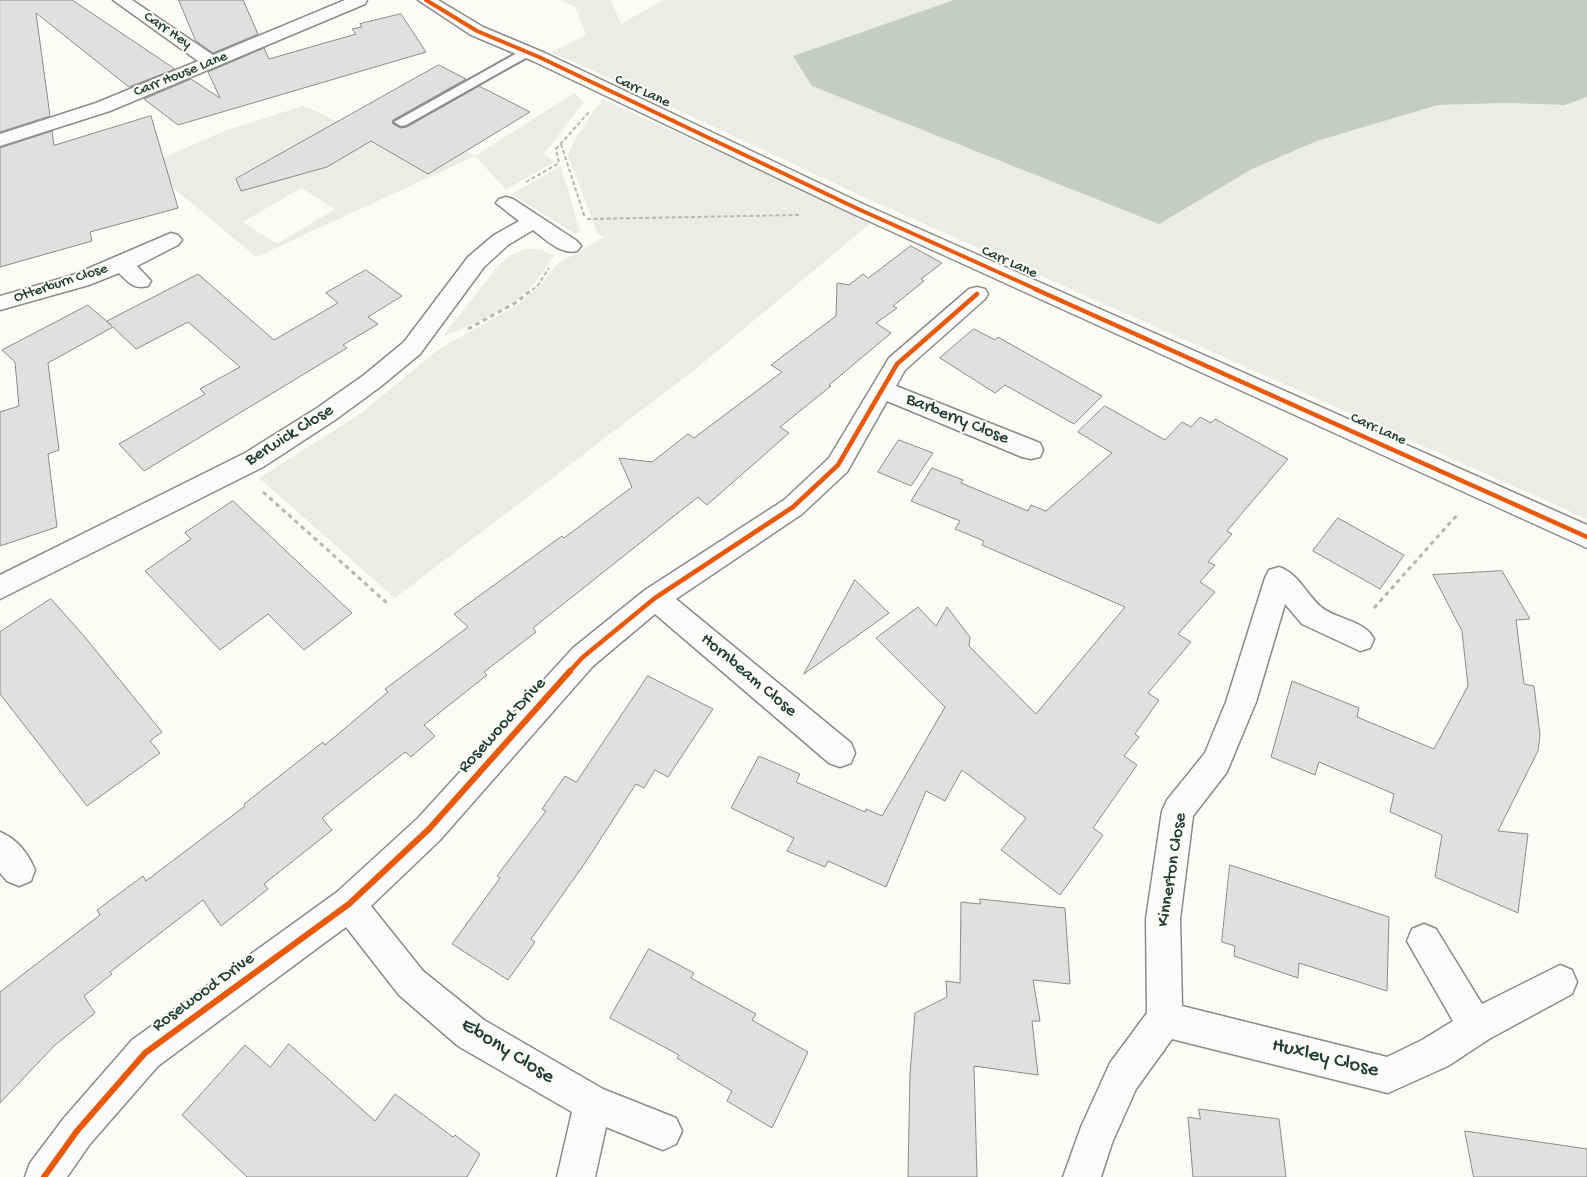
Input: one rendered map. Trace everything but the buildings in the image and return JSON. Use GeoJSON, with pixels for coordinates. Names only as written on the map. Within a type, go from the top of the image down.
{"type":"FeatureCollection","features":[{"type":"Feature","properties":{"kind":"street","name":"Carr Hey"},"geometry":{"type":"LineString","coordinates":[[121,0],[212,62]]}},
{"type":"Feature","properties":{"kind":"street","name":"Carr House Lane"},"geometry":{"type":"LineString","coordinates":[[0,140],[103,107],[359,0]]}},
{"type":"Feature","properties":{"kind":"street","name":"Carr Lane"},"geometry":{"type":"LineString","coordinates":[[430,1],[478,31],[856,208],[1587,538]]}},
{"type":"Feature","properties":{"kind":"street"},"geometry":{"type":"LineString","coordinates":[[506,203],[570,246]]}},
{"type":"Feature","properties":{"kind":"street","name":"Berwick Close"},"geometry":{"type":"LineString","coordinates":[[0,588],[254,460],[326,414],[412,348],[476,262],[501,240],[532,222]]}},
{"type":"Feature","properties":{"kind":"street","name":"Otterburn Close"},"geometry":{"type":"LineString","coordinates":[[0,303],[82,280],[122,264],[171,240]]}},
{"type":"Feature","properties":{"kind":"street","name":"Otterburn Close"},"geometry":{"type":"LineString","coordinates":[[122,264],[140,281]]}},
{"type":"Feature","properties":{"kind":"street","name":"Rosewood Drive"},"geometry":{"type":"LineString","coordinates":[[44,1177],[77,1131],[145,1054],[349,904],[429,829],[583,656],[655,598],[793,507],[838,465],[897,364],[977,294]]}},
{"type":"Feature","properties":{"kind":"street","name":"Barberry Close"},"geometry":{"type":"LineString","coordinates":[[883,390],[1030,450]]}},
{"type":"Feature","properties":{"kind":"street","name":"Kinnerton Close"},"geometry":{"type":"LineString","coordinates":[[1165,1019],[1163,919],[1178,811],[1216,762],[1241,702],[1279,578],[1312,616],[1355,637]]}},
{"type":"Feature","properties":{"kind":"street","name":"Hornbeam Close"},"geometry":{"type":"LineString","coordinates":[[655,598],[840,753]]}},
{"type":"Feature","properties":{"kind":"street","name":"Ebony Close"},"geometry":{"type":"LineString","coordinates":[[349,904],[411,983],[471,1033],[592,1103],[663,1131]]}},
{"type":"Feature","properties":{"kind":"street"},"geometry":{"type":"LineString","coordinates":[[1424,941],[1476,1026]]}},
{"type":"Feature","properties":{"kind":"street","name":"Huxley Close"},"geometry":{"type":"LineString","coordinates":[[1165,1019],[1388,1075],[1436,1053],[1476,1026],[1560,982]]}},
{"type":"Feature","properties":{"kind":"street"},"geometry":{"type":"LineString","coordinates":[[1082,1177],[1094,1140],[1123,1076],[1165,1019]]}},
{"type":"Feature","properties":{"kind":"street"},"geometry":{"type":"LineString","coordinates":[[576,1177],[592,1103]]}},
{"type":"Feature","properties":{"kind":"lane"},"geometry":{"type":"LineString","coordinates":[[401,122],[526,52]]}},
{"type":"Feature","properties":{"kind":"path"},"geometry":{"type":"LineString","coordinates":[[506,203],[498,198],[559,163],[556,149],[589,112]]}},
{"type":"Feature","properties":{"kind":"path"},"geometry":{"type":"LineString","coordinates":[[561,144],[585,219]]}},
{"type":"Feature","properties":{"kind":"path"},"geometry":{"type":"LineString","coordinates":[[791,211],[820,223],[842,217],[856,208]]}},
{"type":"Feature","properties":{"kind":"path"},"geometry":{"type":"LineString","coordinates":[[237,469],[387,603]]}},
{"type":"Feature","properties":{"kind":"path"},"geometry":{"type":"LineString","coordinates":[[1355,637],[1480,489]]}},
{"type":"Feature","properties":{"kind":"shaded area"},"geometry":{"type":"Polygon","coordinates":[[[560,0],[611,0],[621,24],[663,0],[954,0],[793,56],[1252,169],[1317,141],[1438,105],[1506,103],[1565,105],[1587,97],[1587,519],[868,199],[568,59],[550,53],[586,35],[575,7],[560,0]]]}},
{"type":"Feature","properties":{"kind":"shaded area"},"geometry":{"type":"Polygon","coordinates":[[[954,0],[1587,0],[1587,97],[1565,105],[1506,103],[1438,105],[1317,141],[1252,169],[1159,224],[812,86],[793,56],[954,0]]]}},
{"type":"Feature","properties":{"kind":"shaded area"},"geometry":{"type":"Polygon","coordinates":[[[574,93],[584,102],[544,154],[554,162],[506,190],[475,156],[574,93]]]}},
{"type":"Feature","properties":{"kind":"shaded area"},"geometry":{"type":"Polygon","coordinates":[[[602,99],[872,222],[697,368],[395,598],[259,478],[360,414],[439,349],[517,305],[541,285],[557,264],[604,237],[597,233],[568,155],[574,141],[602,99]]]}},
{"type":"Feature","properties":{"kind":"shaded area"},"geometry":{"type":"Polygon","coordinates":[[[303,106],[321,113],[399,157],[437,134],[475,156],[256,257],[171,186],[140,168],[224,131],[303,106]],[[301,188],[243,222],[277,244],[335,209],[301,188]]]}},
{"type":"Feature","properties":{"kind":"shaded area"},"geometry":{"type":"Polygon","coordinates":[[[561,166],[580,231],[575,234],[511,194],[561,166]]]}},
{"type":"Feature","properties":{"kind":"shaded area"},"geometry":{"type":"Polygon","coordinates":[[[526,249],[541,249],[554,256],[534,284],[504,308],[443,336],[498,266],[510,255],[526,249]]]}},
{"type":"Feature","properties":{"kind":"cycle path"},"geometry":{"type":"LineString","coordinates":[[426,0],[477,31],[539,57],[856,208],[1587,537]]}},
{"type":"Feature","properties":{"kind":"cycle path"},"geometry":{"type":"LineString","coordinates":[[44,1177],[77,1131],[145,1053],[349,904],[429,829],[583,657],[655,598],[793,507],[838,465],[897,364],[977,294]]}}]}
